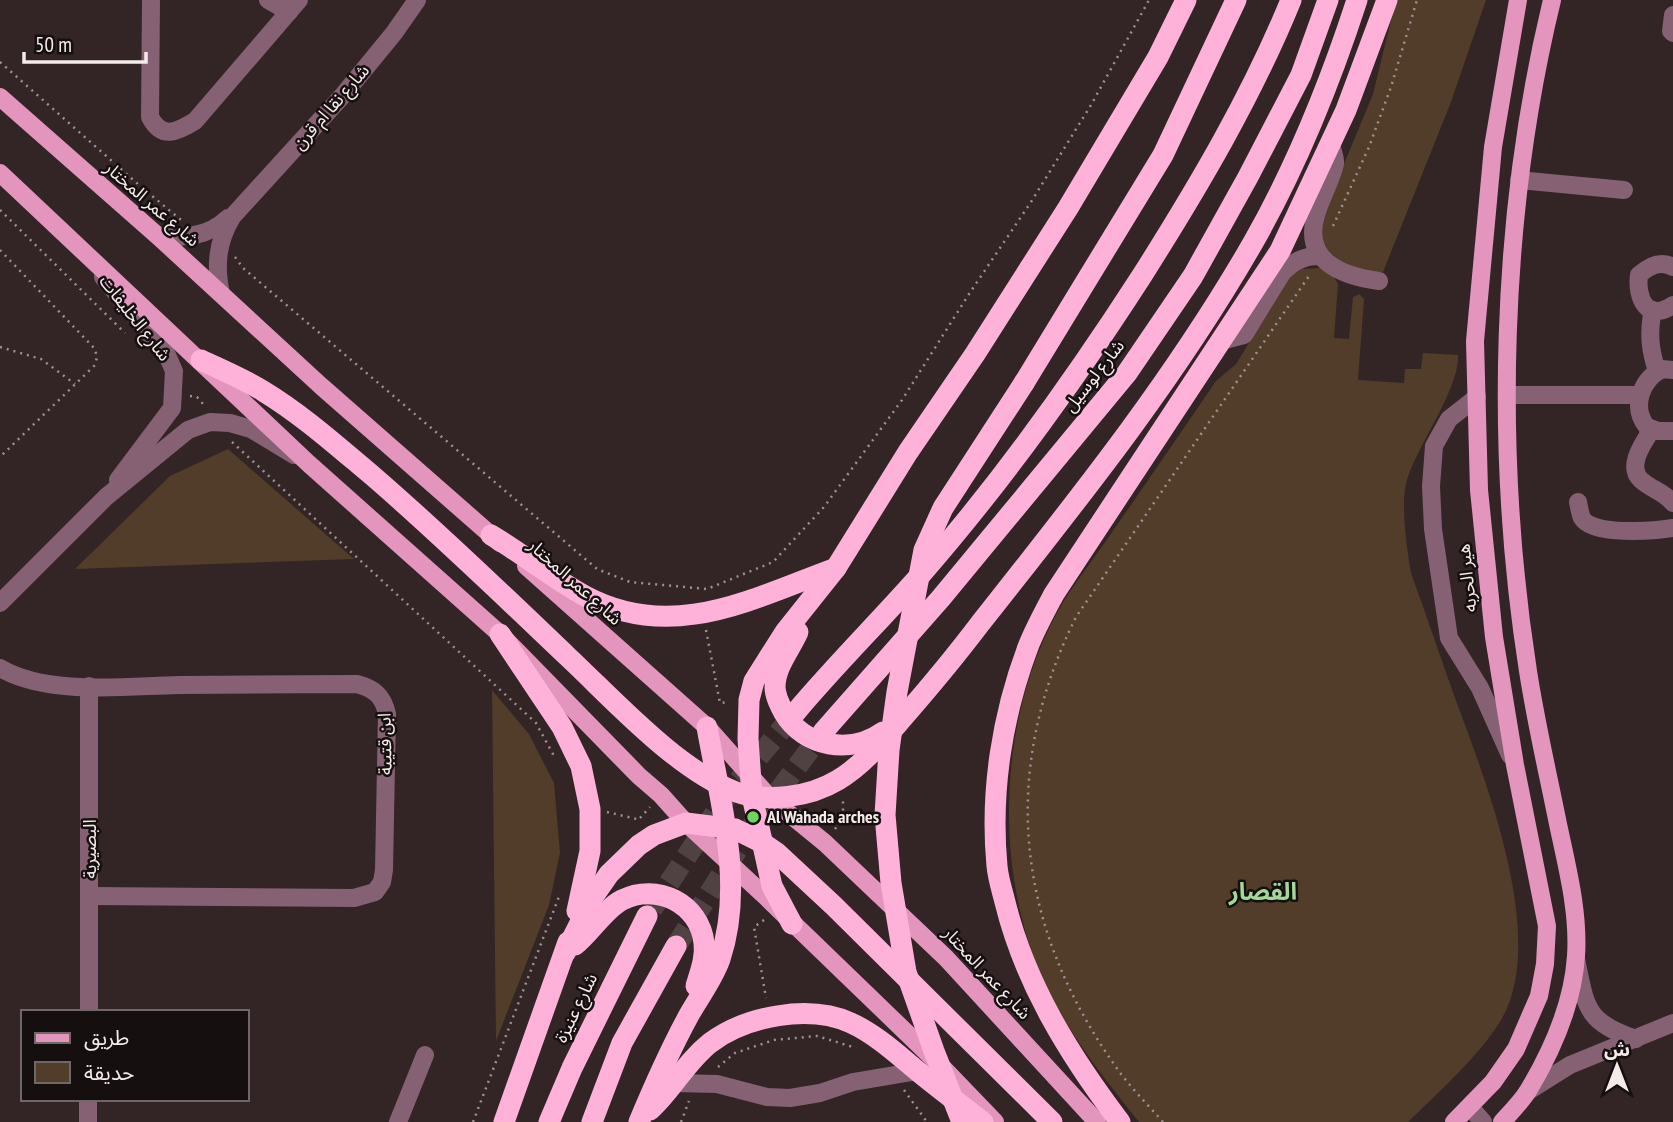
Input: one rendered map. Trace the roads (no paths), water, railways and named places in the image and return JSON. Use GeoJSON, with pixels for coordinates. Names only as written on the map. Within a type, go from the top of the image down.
{"type":"FeatureCollection","features":[{"type":"Feature","properties":{"kind":"highway"},"geometry":{"type":"LineString","coordinates":[[792,924],[772,886],[761,842],[748,714],[754,681],[766,658],[836,568],[908,452],[975,354],[1068,208],[1158,57],[1186,0]]}},
{"type":"Feature","properties":{"kind":"highway"},"geometry":{"type":"LineString","coordinates":[[962,1122],[906,972],[891,883],[885,815],[889,750],[897,692],[925,550],[943,508],[1024,383],[1163,155],[1236,0]]}},
{"type":"Feature","properties":{"kind":"highway","name":"شارع لوسيل"},"geometry":{"type":"LineString","coordinates":[[795,713],[923,572],[998,480],[1090,356],[1189,201],[1273,45],[1291,0]]}},
{"type":"Feature","properties":{"kind":"highway","name":"شارع لوسيل"},"geometry":{"type":"LineString","coordinates":[[823,732],[941,598],[1134,362],[1194,276],[1301,75],[1328,0]]}},
{"type":"Feature","properties":{"kind":"highway"},"geometry":{"type":"LineString","coordinates":[[201,360],[262,390],[317,428],[421,518],[633,718],[705,778],[719,784],[757,791],[798,794],[833,783],[858,767],[902,719],[944,670],[1095,478],[1202,328],[1256,237],[1301,146],[1340,54],[1357,0]]}},
{"type":"Feature","properties":{"kind":"highway"},"geometry":{"type":"LineString","coordinates":[[1120,1122],[1051,1019],[1022,957],[1010,920],[997,868],[995,817],[1001,745],[1008,709],[1029,645],[1054,594],[1280,251],[1346,110],[1387,0]]}},
{"type":"Feature","properties":{"kind":"highway"},"geometry":{"type":"LineString","coordinates":[[491,535],[574,589],[604,605],[657,616],[703,614],[743,605],[836,568]]}},
{"type":"Feature","properties":{"kind":"highway"},"geometry":{"type":"LineString","coordinates":[[813,598],[779,668],[775,688],[779,704],[791,725],[808,737],[834,746],[872,740],[902,719]]}},
{"type":"Feature","properties":{"kind":"highway"},"geometry":{"type":"LineString","coordinates":[[500,634],[562,727],[581,766],[590,809],[590,851],[585,880],[565,953],[504,1122]]}},
{"type":"Feature","properties":{"kind":"highway"},"geometry":{"type":"LineString","coordinates":[[640,1120],[687,1018],[719,963],[726,939],[729,863],[726,827],[706,727]]}},
{"type":"Feature","properties":{"kind":"highway"},"geometry":{"type":"LineString","coordinates":[[565,953],[593,897],[609,874],[625,856],[654,835],[686,823],[736,830],[777,853],[1052,1122]]}},
{"type":"Feature","properties":{"kind":"highway"},"geometry":{"type":"LineString","coordinates":[[565,953],[586,936],[619,901],[635,894],[666,895],[679,901],[696,919],[704,940],[705,952],[687,1018]]}},
{"type":"Feature","properties":{"kind":"highway","name":"شارع عنيزة"},"geometry":{"type":"LineString","coordinates":[[549,1122],[572,1068],[647,916]]}},
{"type":"Feature","properties":{"kind":"highway"},"geometry":{"type":"LineString","coordinates":[[592,1122],[622,1043],[676,946]]}},
{"type":"Feature","properties":{"kind":"highway"},"geometry":{"type":"LineString","coordinates":[[640,1120],[708,1045],[730,1029],[769,1017],[819,1016],[837,1018],[853,1024],[888,1047],[983,1122]]}},
{"type":"Feature","properties":{"kind":"main road"},"geometry":{"type":"LineString","coordinates":[[1502,1122],[1527,1092],[1556,1034],[1566,1008],[1576,958],[1568,868],[1528,672],[1511,522],[1509,324],[1519,180],[1530,103],[1552,0]]}},
{"type":"Feature","properties":{"kind":"main road"},"geometry":{"type":"LineString","coordinates":[[1517,7],[1547,20]]}},
{"type":"Feature","properties":{"kind":"main road","name":"هير الحربه"},"geometry":{"type":"LineString","coordinates":[[1454,1122],[1493,1082],[1516,1049],[1539,996],[1545,964],[1547,926],[1515,765],[1492,624],[1479,490],[1475,341],[1493,147],[1517,7]]}},
{"type":"Feature","properties":{"kind":"main road","name":"شارع عمر المختار"},"geometry":{"type":"LineString","coordinates":[[0,97],[706,727],[757,791],[825,843],[946,958],[1097,1122]]}},
{"type":"Feature","properties":{"kind":"main road"},"geometry":{"type":"LineString","coordinates":[[0,173],[309,464],[500,634],[639,776],[662,795],[686,823],[944,1069],[995,1122]]}},
{"type":"Feature","properties":{"kind":"main road"},"geometry":{"type":"LineString","coordinates":[[1477,397],[1508,395]]}},
{"type":"Feature","properties":{"kind":"street"},"geometry":{"type":"LineString","coordinates":[[151,0],[150,117],[155,127],[164,131],[178,131],[195,121],[294,6],[268,0]]}},
{"type":"Feature","properties":{"kind":"street","name":"شارع نقا ام قرن"},"geometry":{"type":"LineString","coordinates":[[159,237],[197,236],[217,228],[238,209],[344,94],[394,33],[416,0]]}},
{"type":"Feature","properties":{"kind":"street"},"geometry":{"type":"LineString","coordinates":[[1673,15],[1673,33]]}},
{"type":"Feature","properties":{"kind":"street"},"geometry":{"type":"LineString","coordinates":[[1319,256],[1313,231],[1315,216],[1335,161],[1331,143]]}},
{"type":"Feature","properties":{"kind":"street"},"geometry":{"type":"LineString","coordinates":[[1519,180],[1624,190]]}},
{"type":"Feature","properties":{"kind":"street","name":"شارع نقا ام قرن"},"geometry":{"type":"LineString","coordinates":[[221,294],[217,275],[220,245],[227,226],[238,209]]}},
{"type":"Feature","properties":{"kind":"street","name":"شارع الخليفات"},"geometry":{"type":"LineString","coordinates":[[81,248],[167,355],[174,371],[172,408],[106,497]]}},
{"type":"Feature","properties":{"kind":"street"},"geometry":{"type":"LineString","coordinates":[[1221,341],[1244,335],[1283,273],[1300,259],[1319,256],[1343,272],[1380,281]]}},
{"type":"Feature","properties":{"kind":"street"},"geometry":{"type":"LineString","coordinates":[[1673,267],[1659,263],[1647,268],[1639,275],[1637,290],[1642,303],[1653,310],[1661,311],[1673,305]]}},
{"type":"Feature","properties":{"kind":"street"},"geometry":{"type":"LineString","coordinates":[[1653,310],[1649,327],[1650,341],[1665,371],[1649,378],[1640,395],[1640,412],[1644,423],[1652,429],[1673,431]]}},
{"type":"Feature","properties":{"kind":"street"},"geometry":{"type":"LineString","coordinates":[[1508,395],[1640,395]]}},
{"type":"Feature","properties":{"kind":"street"},"geometry":{"type":"LineString","coordinates":[[1477,397],[1449,419],[1434,446],[1433,529],[1449,638],[1480,688],[1515,765]]}},
{"type":"Feature","properties":{"kind":"street"},"geometry":{"type":"LineString","coordinates":[[0,603],[106,497],[188,430],[210,422],[230,423],[251,429],[309,464]]}},
{"type":"Feature","properties":{"kind":"street"},"geometry":{"type":"LineString","coordinates":[[1652,429],[1637,458],[1635,470],[1640,480],[1664,492],[1673,503]]}},
{"type":"Feature","properties":{"kind":"street"},"geometry":{"type":"LineString","coordinates":[[1578,502],[1582,519],[1592,526],[1609,530],[1673,528]]}},
{"type":"Feature","properties":{"kind":"street","name":"ابن قتيبة"},"geometry":{"type":"LineString","coordinates":[[0,668],[16,677],[38,683],[89,686],[357,684],[376,692],[384,702],[387,714],[384,870],[382,882],[375,892],[354,898],[90,897]]}},
{"type":"Feature","properties":{"kind":"street","name":"البصيرية"},"geometry":{"type":"LineString","coordinates":[[89,686],[89,1010]]}},
{"type":"Feature","properties":{"kind":"street"},"geometry":{"type":"LineString","coordinates":[[1576,958],[1584,996],[1597,1020],[1636,1039]]}},
{"type":"Feature","properties":{"kind":"street"},"geometry":{"type":"LineString","coordinates":[[1527,1092],[1570,1065],[1673,1023]]}},
{"type":"Feature","properties":{"kind":"street"},"geometry":{"type":"LineString","coordinates":[[398,1122],[425,1055]]}},
{"type":"Feature","properties":{"kind":"street"},"geometry":{"type":"LineString","coordinates":[[675,1083],[717,1084],[767,1097],[790,1098],[820,1093],[853,1082],[918,1071]]}},
{"type":"Feature","properties":{"kind":"street"},"geometry":{"type":"LineString","coordinates":[[88,1101],[88,1122]]}},
{"type":"Feature","properties":{"kind":"street"},"geometry":{"type":"LineString","coordinates":[[1470,1107],[1483,1122]]}},
{"type":"Feature","properties":{"kind":"tunnel"},"geometry":{"type":"LineString","coordinates":[[652,909],[727,795],[795,713]]}},
{"type":"Feature","properties":{"kind":"tunnel"},"geometry":{"type":"LineString","coordinates":[[676,946],[751,828],[823,732]]}},
{"type":"Feature","properties":{"kind":"place","name":"Al Wahada arches"},"geometry":{"type":"Point","coordinates":[753,817]}},
{"type":"Feature","properties":{"kind":"district","name":"القصار"},"geometry":{"type":"Point","coordinates":[1263,892]}}]}
